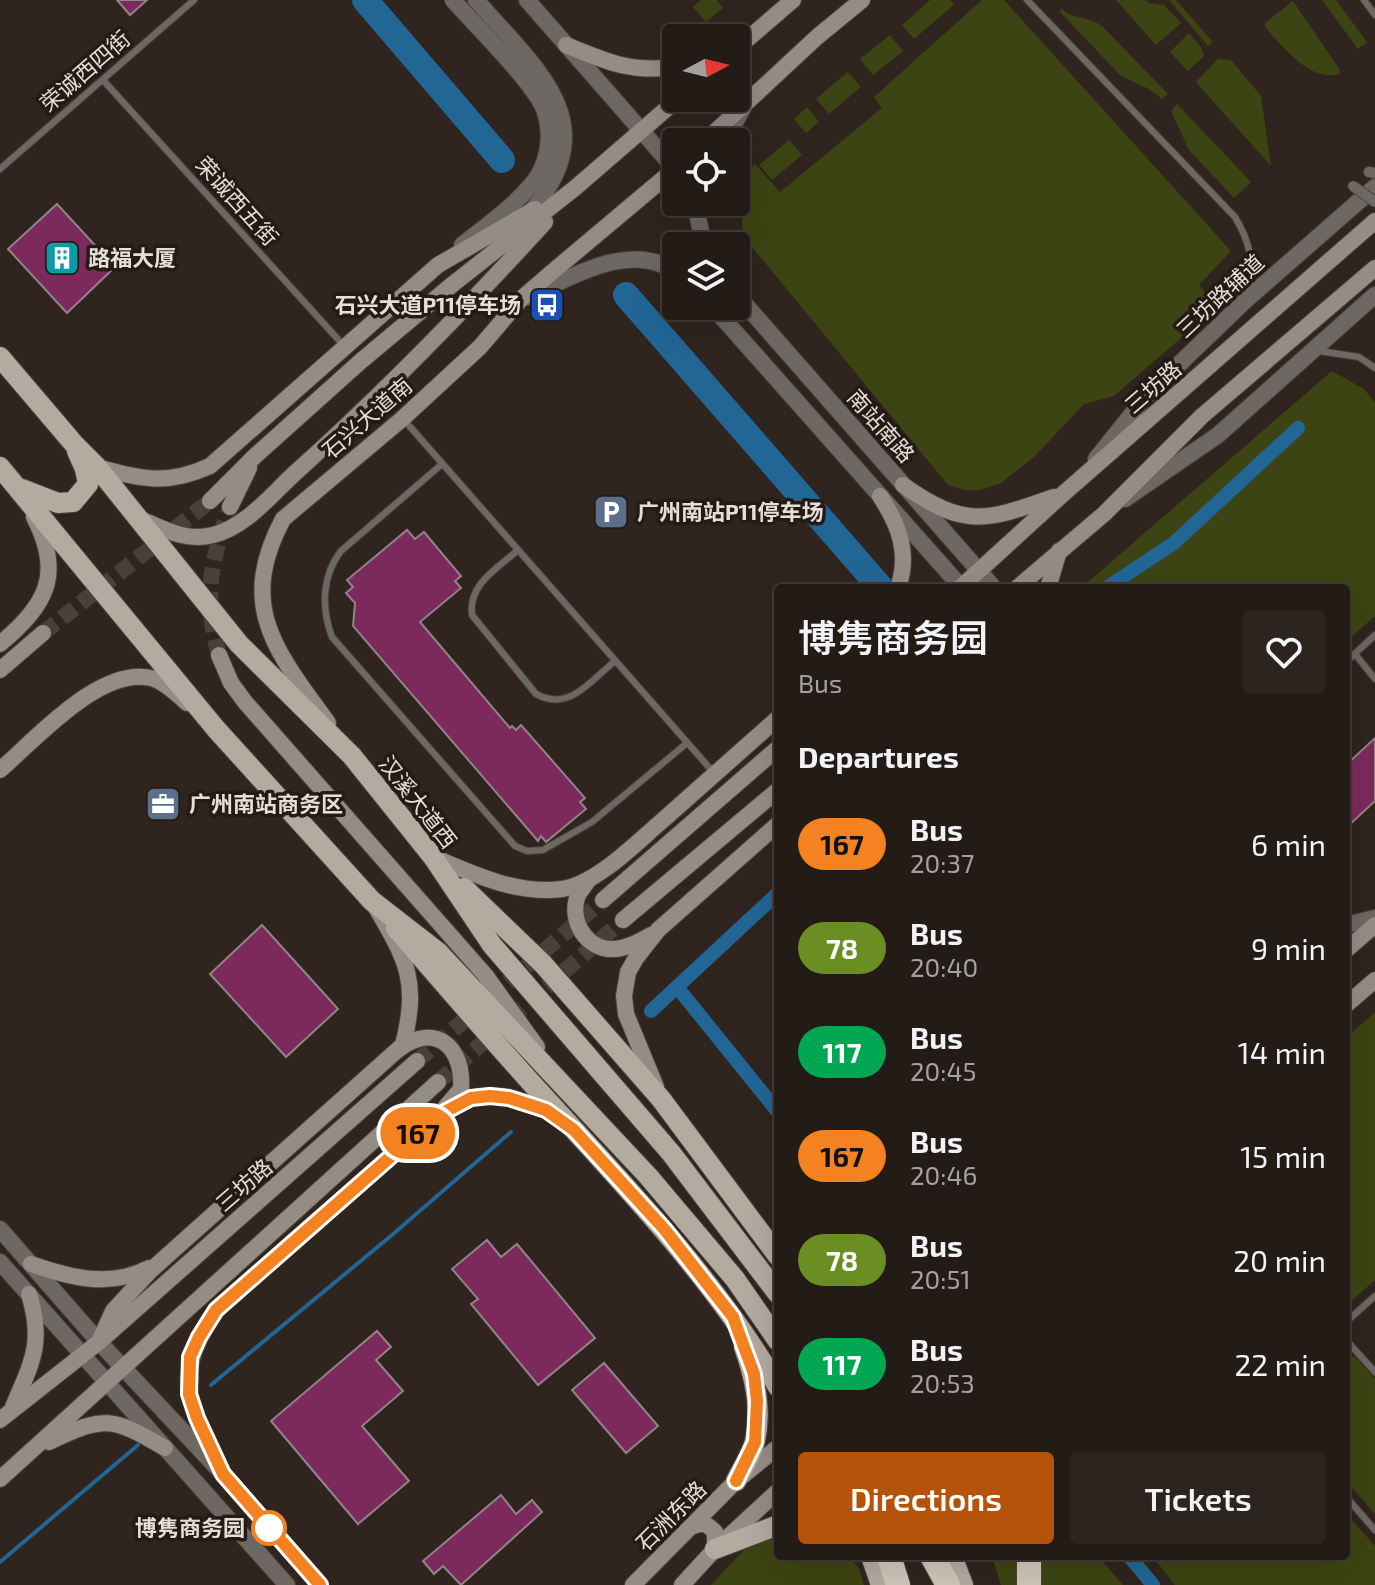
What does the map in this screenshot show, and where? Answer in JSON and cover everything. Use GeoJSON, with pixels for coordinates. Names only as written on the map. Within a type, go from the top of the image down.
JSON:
{"type":"FeatureCollection","features":[{"type":"Feature","properties":{"kind":"highway"},"geometry":{"type":"LineString","coordinates":[[892,1560],[898,1585]]}},
{"type":"Feature","properties":{"kind":"highway"},"geometry":{"type":"LineString","coordinates":[[934,1560],[948,1585]]}},
{"type":"Feature","properties":{"kind":"highway"},"geometry":{"type":"LineString","coordinates":[[1029,1560],[1029,1585]]}},
{"type":"Feature","properties":{"kind":"main road"},"geometry":{"type":"LineString","coordinates":[[750,36],[793,0]]}},
{"type":"Feature","properties":{"kind":"main road"},"geometry":{"type":"LineString","coordinates":[[750,99],[862,0]]}},
{"type":"Feature","properties":{"kind":"main road"},"geometry":{"type":"LineString","coordinates":[[566,45],[614,66],[643,70],[662,68]]}},
{"type":"Feature","properties":{"kind":"main road","name":"石兴大道南"},"geometry":{"type":"LineString","coordinates":[[210,501],[255,456],[361,361],[575,188],[663,112]]}},
{"type":"Feature","properties":{"kind":"main road"},"geometry":{"type":"LineString","coordinates":[[719,128],[736,112]]}},
{"type":"Feature","properties":{"kind":"main road","name":"石兴大道南"},"geometry":{"type":"LineString","coordinates":[[352,756],[281,657],[268,628],[262,602],[262,571],[271,541],[283,519],[402,419],[480,347],[521,299],[662,180]]}},
{"type":"Feature","properties":{"kind":"main road"},"geometry":{"type":"LineString","coordinates":[[97,467],[160,480],[187,477],[210,466],[438,265],[575,188]]}},
{"type":"Feature","properties":{"kind":"main road"},"geometry":{"type":"LineString","coordinates":[[135,516],[182,537],[215,535],[251,514],[471,304],[575,188]]}},
{"type":"Feature","properties":{"kind":"main road","name":"三坊路"},"geometry":{"type":"LineString","coordinates":[[965,584],[1375,221]]}},
{"type":"Feature","properties":{"kind":"main road"},"geometry":{"type":"LineString","coordinates":[[1022,584],[1104,514],[1202,416],[1375,268]]}},
{"type":"Feature","properties":{"kind":"main road","name":"汉溪大道西"},"geometry":{"type":"LineString","coordinates":[[0,357],[97,467],[239,644],[352,756],[433,857],[492,945],[671,1153],[774,1289]]}},
{"type":"Feature","properties":{"kind":"main road"},"geometry":{"type":"LineString","coordinates":[[18,487],[58,503],[73,502],[88,484],[74,444]]}},
{"type":"Feature","properties":{"kind":"main road"},"geometry":{"type":"LineString","coordinates":[[230,507],[255,456]]}},
{"type":"Feature","properties":{"kind":"main road"},"geometry":{"type":"LineString","coordinates":[[0,467],[216,729],[665,1230],[769,1360]]}},
{"type":"Feature","properties":{"kind":"main road"},"geometry":{"type":"LineString","coordinates":[[903,485],[948,512],[979,518],[1000,517],[1070,489]]}},
{"type":"Feature","properties":{"kind":"main road"},"geometry":{"type":"LineString","coordinates":[[0,644],[26,622],[38,605],[48,580],[46,540],[18,487]]}},
{"type":"Feature","properties":{"kind":"main road"},"geometry":{"type":"LineString","coordinates":[[880,496],[901,535],[903,564],[899,584]]}},
{"type":"Feature","properties":{"kind":"main road"},"geometry":{"type":"LineString","coordinates":[[251,514],[258,522],[270,523],[283,519]]}},
{"type":"Feature","properties":{"kind":"main road"},"geometry":{"type":"LineString","coordinates":[[1049,584],[1059,551]]}},
{"type":"Feature","properties":{"kind":"main road"},"geometry":{"type":"LineString","coordinates":[[0,670],[43,633]]}},
{"type":"Feature","properties":{"kind":"main road"},"geometry":{"type":"LineString","coordinates":[[219,655],[231,683],[245,702],[486,976],[569,1090]]}},
{"type":"Feature","properties":{"kind":"main road"},"geometry":{"type":"LineString","coordinates":[[0,770],[86,695],[106,684],[129,677],[152,678],[173,690],[216,729]]}},
{"type":"Feature","properties":{"kind":"main road"},"geometry":{"type":"LineString","coordinates":[[433,857],[490,881],[564,889],[608,866],[774,722]]}},
{"type":"Feature","properties":{"kind":"main road"},"geometry":{"type":"LineString","coordinates":[[603,900],[774,751]]}},
{"type":"Feature","properties":{"kind":"main road"},"geometry":{"type":"LineString","coordinates":[[623,920],[774,793]]}},
{"type":"Feature","properties":{"kind":"main road"},"geometry":{"type":"LineString","coordinates":[[661,1099],[626,1014],[624,996],[628,972],[656,933],[774,828]]}},
{"type":"Feature","properties":{"kind":"main road"},"geometry":{"type":"LineString","coordinates":[[433,857],[543,964],[661,1099],[774,1251]]}},
{"type":"Feature","properties":{"kind":"main road"},"geometry":{"type":"LineString","coordinates":[[590,878],[578,896],[576,919],[591,942],[600,948],[620,949],[656,933]]}},
{"type":"Feature","properties":{"kind":"main road"},"geometry":{"type":"LineString","coordinates":[[372,901],[439,953],[569,1090],[648,1176],[735,1279],[774,1335]]}},
{"type":"Feature","properties":{"kind":"main road"},"geometry":{"type":"LineString","coordinates":[[99,1342],[119,1303],[161,1261],[403,1045],[411,979],[402,952],[372,901]]}},
{"type":"Feature","properties":{"kind":"main road"},"geometry":{"type":"LineString","coordinates":[[1350,947],[1375,925]]}},
{"type":"Feature","properties":{"kind":"main road"},"geometry":{"type":"LineString","coordinates":[[1350,997],[1375,980]]}},
{"type":"Feature","properties":{"kind":"main road"},"geometry":{"type":"LineString","coordinates":[[219,1471],[189,1394],[190,1357],[216,1310],[437,1116],[461,1089],[461,1065],[453,1051],[441,1041],[430,1037],[412,1039],[398,1050]]}},
{"type":"Feature","properties":{"kind":"main road","name":"三坊路"},"geometry":{"type":"LineString","coordinates":[[82,1356],[417,1061]]}},
{"type":"Feature","properties":{"kind":"main road"},"geometry":{"type":"LineString","coordinates":[[0,1479],[438,1082]]}},
{"type":"Feature","properties":{"kind":"main road"},"geometry":{"type":"LineString","coordinates":[[437,1116],[471,1098],[490,1096],[509,1098],[546,1110],[574,1130]]}},
{"type":"Feature","properties":{"kind":"main road"},"geometry":{"type":"LineString","coordinates":[[31,1264],[55,1273],[107,1280],[136,1275],[161,1261]]}},
{"type":"Feature","properties":{"kind":"main road"},"geometry":{"type":"LineString","coordinates":[[6,1414],[36,1344],[36,1319],[29,1294]]}},
{"type":"Feature","properties":{"kind":"main road"},"geometry":{"type":"LineString","coordinates":[[733,1317],[754,1374],[757,1401],[755,1442],[736,1481]]}},
{"type":"Feature","properties":{"kind":"main road"},"geometry":{"type":"LineString","coordinates":[[6,1414],[82,1356]]}},
{"type":"Feature","properties":{"kind":"main road"},"geometry":{"type":"LineString","coordinates":[[33,1450],[82,1428],[110,1423],[124,1424],[165,1448]]}},
{"type":"Feature","properties":{"kind":"main road","name":"石洲东路"},"geometry":{"type":"LineString","coordinates":[[633,1585],[736,1481],[774,1450]]}},
{"type":"Feature","properties":{"kind":"main road"},"geometry":{"type":"LineString","coordinates":[[682,1585],[715,1549],[774,1495]]}},
{"type":"Feature","properties":{"kind":"main road"},"geometry":{"type":"LineString","coordinates":[[693,1526],[702,1523],[715,1532],[715,1549]]}},
{"type":"Feature","properties":{"kind":"main road"},"geometry":{"type":"LineString","coordinates":[[715,1549],[774,1527]]}},
{"type":"Feature","properties":{"kind":"main road"},"geometry":{"type":"LineString","coordinates":[[872,1560],[881,1585]]}},
{"type":"Feature","properties":{"kind":"main road"},"geometry":{"type":"LineString","coordinates":[[893,1560],[905,1585]]}},
{"type":"Feature","properties":{"kind":"main road"},"geometry":{"type":"LineString","coordinates":[[925,1560],[934,1585]]}},
{"type":"Feature","properties":{"kind":"main road"},"geometry":{"type":"LineString","coordinates":[[954,1560],[963,1585]]}},
{"type":"Feature","properties":{"kind":"street"},"geometry":{"type":"LineString","coordinates":[[438,265],[505,211],[533,182],[545,160],[549,141],[543,107],[453,0]]}},
{"type":"Feature","properties":{"kind":"street"},"geometry":{"type":"LineString","coordinates":[[476,0],[544,77],[561,112],[563,158],[555,179],[531,212],[495,251]]}},
{"type":"Feature","properties":{"kind":"street"},"geometry":{"type":"LineString","coordinates":[[527,0],[662,154]]}},
{"type":"Feature","properties":{"kind":"street","name":"三坊路辅道"},"geometry":{"type":"LineString","coordinates":[[1070,489],[1148,394],[1373,177]]}},
{"type":"Feature","properties":{"kind":"street"},"geometry":{"type":"LineString","coordinates":[[1353,186],[1375,202]]}},
{"type":"Feature","properties":{"kind":"street"},"geometry":{"type":"LineString","coordinates":[[521,299],[619,260],[644,260],[662,265]]}},
{"type":"Feature","properties":{"kind":"street"},"geometry":{"type":"LineString","coordinates":[[1104,514],[1218,435],[1375,295]]}},
{"type":"Feature","properties":{"kind":"street","name":"南站南路"},"geometry":{"type":"LineString","coordinates":[[750,310],[990,584]]}},
{"type":"Feature","properties":{"kind":"street"},"geometry":{"type":"LineString","coordinates":[[724,320],[957,584]]}},
{"type":"Feature","properties":{"kind":"street"},"geometry":{"type":"LineString","coordinates":[[1350,924],[1375,918]]}},
{"type":"Feature","properties":{"kind":"street"},"geometry":{"type":"LineString","coordinates":[[0,1229],[320,1585]]}},
{"type":"Feature","properties":{"kind":"street"},"geometry":{"type":"LineString","coordinates":[[0,1262],[287,1585]]}},
{"type":"Feature","properties":{"kind":"street"},"geometry":{"type":"LineString","coordinates":[[201,1486],[198,1472],[201,1468],[219,1471]]}},
{"type":"Feature","properties":{"kind":"lane","name":"荣诚西四街"},"geometry":{"type":"LineString","coordinates":[[0,169],[194,0]]}},
{"type":"Feature","properties":{"kind":"lane"},"geometry":{"type":"LineString","coordinates":[[1027,0],[1235,217],[1247,236],[1251,255],[1252,277],[1246,300]]}},
{"type":"Feature","properties":{"kind":"lane"},"geometry":{"type":"LineString","coordinates":[[1364,0],[1375,15]]}},
{"type":"Feature","properties":{"kind":"lane","name":"荣诚西五街"},"geometry":{"type":"LineString","coordinates":[[103,80],[345,347]]}},
{"type":"Feature","properties":{"kind":"lane"},"geometry":{"type":"LineString","coordinates":[[1312,351],[1332,351],[1359,357],[1375,368]]}},
{"type":"Feature","properties":{"kind":"lane"},"geometry":{"type":"LineString","coordinates":[[402,419],[715,774]]}},
{"type":"Feature","properties":{"kind":"lane"},"geometry":{"type":"LineString","coordinates":[[442,464],[341,551],[328,572],[326,621],[332,637],[484,811],[515,846],[527,851],[543,850],[592,822],[687,743]]}},
{"type":"Feature","properties":{"kind":"lane"},"geometry":{"type":"LineString","coordinates":[[518,550],[475,589],[470,602],[472,615],[536,694],[550,701],[566,700],[615,661]]}},
{"type":"Feature","properties":{"kind":"lane"},"geometry":{"type":"LineString","coordinates":[[1350,658],[1375,635]]}},
{"type":"Feature","properties":{"kind":"lane"},"geometry":{"type":"LineString","coordinates":[[1355,654],[1375,679]]}},
{"type":"Feature","properties":{"kind":"lane"},"geometry":{"type":"LineString","coordinates":[[1350,1318],[1375,1296]]}},
{"type":"Feature","properties":{"kind":"lane"},"geometry":{"type":"LineString","coordinates":[[1350,1344],[1375,1372]]}},
{"type":"Feature","properties":{"kind":"lane"},"geometry":{"type":"LineString","coordinates":[[1350,1502],[1375,1530]]}},
{"type":"Feature","properties":{"kind":"green space"},"geometry":{"type":"Polygon","coordinates":[[[701,0],[717,0],[723,8],[706,22],[693,7],[701,0]]]}},
{"type":"Feature","properties":{"kind":"green space"},"geometry":{"type":"Polygon","coordinates":[[[930,0],[950,0],[954,5],[914,39],[902,25],[930,0]]]}},
{"type":"Feature","properties":{"kind":"green space"},"geometry":{"type":"Polygon","coordinates":[[[982,0],[1004,0],[1231,251],[1199,285],[1217,307],[1114,396],[1084,404],[1035,456],[1001,483],[980,490],[964,490],[948,485],[750,245],[750,232],[743,232],[742,216],[750,216],[750,173],[754,163],[780,192],[882,108],[874,97],[982,0]]]}},
{"type":"Feature","properties":{"kind":"green space"},"geometry":{"type":"Polygon","coordinates":[[[1116,0],[1145,0],[1164,5],[1181,23],[1156,45],[1116,0]]]}},
{"type":"Feature","properties":{"kind":"green space"},"geometry":{"type":"Polygon","coordinates":[[[1169,0],[1176,0],[1213,42],[1208,46],[1169,0]]]}},
{"type":"Feature","properties":{"kind":"green space"},"geometry":{"type":"Polygon","coordinates":[[[1322,0],[1336,0],[1367,42],[1358,49],[1322,0]]]}},
{"type":"Feature","properties":{"kind":"green space"},"geometry":{"type":"Polygon","coordinates":[[[1293,1],[1340,70],[1339,74],[1328,75],[1308,68],[1265,27],[1265,23],[1293,1]]]}},
{"type":"Feature","properties":{"kind":"green space"},"geometry":{"type":"Polygon","coordinates":[[[1062,9],[1102,26],[1168,94],[1162,99],[1121,76],[1059,11],[1062,9]]]}},
{"type":"Feature","properties":{"kind":"green space"},"geometry":{"type":"Polygon","coordinates":[[[1189,33],[1201,47],[1204,56],[1188,71],[1170,52],[1189,33]]]}},
{"type":"Feature","properties":{"kind":"green space"},"geometry":{"type":"Polygon","coordinates":[[[890,35],[903,51],[873,75],[860,59],[890,35]]]}},
{"type":"Feature","properties":{"kind":"green space"},"geometry":{"type":"Polygon","coordinates":[[[1218,59],[1231,60],[1261,96],[1271,166],[1196,82],[1218,59]]]}},
{"type":"Feature","properties":{"kind":"green space"},"geometry":{"type":"Polygon","coordinates":[[[848,72],[861,87],[829,114],[816,99],[848,72]]]}},
{"type":"Feature","properties":{"kind":"green space"},"geometry":{"type":"Polygon","coordinates":[[[1177,104],[1251,182],[1234,198],[1189,150],[1171,111],[1177,104]]]}},
{"type":"Feature","properties":{"kind":"green space"},"geometry":{"type":"Polygon","coordinates":[[[807,107],[819,122],[806,133],[794,119],[807,107]]]}},
{"type":"Feature","properties":{"kind":"green space"},"geometry":{"type":"Polygon","coordinates":[[[789,140],[802,155],[772,180],[759,165],[789,140]]]}},
{"type":"Feature","properties":{"kind":"green space"},"geometry":{"type":"Polygon","coordinates":[[[1332,371],[1364,389],[1375,403],[1375,616],[1350,638],[1350,584],[1086,584],[1332,371]]]}},
{"type":"Feature","properties":{"kind":"green space"},"geometry":{"type":"Polygon","coordinates":[[[1375,1012],[1375,1280],[1350,1302],[1350,1034],[1375,1012]]]}},
{"type":"Feature","properties":{"kind":"green space"},"geometry":{"type":"Polygon","coordinates":[[[1350,1355],[1375,1379],[1375,1514],[1350,1486],[1350,1355]]]}},
{"type":"Feature","properties":{"kind":"green space"},"geometry":{"type":"Polygon","coordinates":[[[1350,1518],[1375,1546],[1375,1585],[1175,1585],[1155,1560],[1350,1560],[1350,1518]]]}},
{"type":"Feature","properties":{"kind":"green space"},"geometry":{"type":"Polygon","coordinates":[[[774,1537],[774,1560],[851,1560],[859,1568],[864,1585],[711,1585],[746,1548],[774,1537]]]}},
{"type":"Feature","properties":{"kind":"green space"},"geometry":{"type":"Polygon","coordinates":[[[993,1560],[1101,1560],[1123,1585],[1001,1585],[993,1560]]]}},
{"type":"Feature","properties":{"kind":"building"},"geometry":{"type":"Polygon","coordinates":[[[117,0],[147,0],[130,15],[117,0]]]}},
{"type":"Feature","properties":{"kind":"building","name":"路福大厦"},"geometry":{"type":"Polygon","coordinates":[[[57,204],[115,267],[67,313],[8,249],[57,204]]]}},
{"type":"Feature","properties":{"kind":"building"},"geometry":{"type":"Polygon","coordinates":[[[407,530],[415,539],[424,532],[461,576],[455,581],[461,588],[420,622],[510,728],[512,726],[516,730],[521,725],[585,798],[580,802],[586,809],[546,842],[541,836],[538,841],[353,626],[355,603],[346,593],[353,587],[347,580],[407,530]]]}},
{"type":"Feature","properties":{"kind":"building"},"geometry":{"type":"Polygon","coordinates":[[[1375,738],[1375,801],[1350,824],[1350,761],[1375,738]]]}},
{"type":"Feature","properties":{"kind":"building"},"geometry":{"type":"Polygon","coordinates":[[[262,925],[338,1009],[286,1057],[210,974],[262,925]]]}},
{"type":"Feature","properties":{"kind":"building"},"geometry":{"type":"Polygon","coordinates":[[[487,1240],[501,1257],[517,1244],[595,1338],[538,1385],[471,1304],[478,1299],[452,1269],[487,1240]]]}},
{"type":"Feature","properties":{"kind":"building"},"geometry":{"type":"Polygon","coordinates":[[[377,1331],[391,1347],[376,1360],[403,1391],[362,1426],[409,1481],[358,1524],[271,1421],[377,1331]]]}},
{"type":"Feature","properties":{"kind":"building"},"geometry":{"type":"Polygon","coordinates":[[[604,1363],[658,1426],[626,1453],[572,1390],[604,1363]]]}},
{"type":"Feature","properties":{"kind":"building"},"geometry":{"type":"Polygon","coordinates":[[[501,1495],[516,1514],[532,1500],[542,1512],[461,1585],[443,1566],[434,1574],[423,1561],[501,1495]]]}},
{"type":"Feature","properties":{"kind":"waterway"},"geometry":{"type":"LineString","coordinates":[[365,0],[502,160]]}},
{"type":"Feature","properties":{"kind":"waterway"},"geometry":{"type":"LineString","coordinates":[[626,295],[878,584]]}},
{"type":"Feature","properties":{"kind":"waterway"},"geometry":{"type":"LineString","coordinates":[[1112,584],[1174,543],[1298,428]]}},
{"type":"Feature","properties":{"kind":"waterway"},"geometry":{"type":"LineString","coordinates":[[651,1011],[774,897]]}},
{"type":"Feature","properties":{"kind":"waterway"},"geometry":{"type":"LineString","coordinates":[[677,987],[774,1107]]}},
{"type":"Feature","properties":{"kind":"waterway"},"geometry":{"type":"LineString","coordinates":[[211,1385],[511,1132]]}},
{"type":"Feature","properties":{"kind":"waterway"},"geometry":{"type":"LineString","coordinates":[[0,1562],[138,1445]]}},
{"type":"Feature","properties":{"kind":"waterway"},"geometry":{"type":"LineString","coordinates":[[1132,1560],[1153,1585]]}},
{"type":"Feature","properties":{"kind":"tunnel"},"geometry":{"type":"LineString","coordinates":[[43,633],[210,501]]}},
{"type":"Feature","properties":{"kind":"tunnel"},"geometry":{"type":"LineString","coordinates":[[219,655],[211,615],[211,580],[230,507]]}},
{"type":"Feature","properties":{"kind":"tunnel"},"geometry":{"type":"LineString","coordinates":[[417,1061],[603,900]]}},
{"type":"Feature","properties":{"kind":"tunnel"},"geometry":{"type":"LineString","coordinates":[[438,1082],[623,920]]}},
{"type":"Feature","properties":{"kind":"bus line","name":"167"},"geometry":{"type":"LineString","coordinates":[[320,1585],[223,1474],[189,1394],[190,1357],[216,1310],[437,1116],[471,1098],[490,1096],[526,1103],[546,1110],[574,1130],[665,1230],[733,1317],[754,1374],[757,1401],[755,1442],[736,1481]]}},
{"type":"Feature","properties":{"kind":"place","name":"路福大厦"},"geometry":{"type":"Point","coordinates":[62,258]}},
{"type":"Feature","properties":{"kind":"place","name":"石兴大道P11停车场"},"geometry":{"type":"Point","coordinates":[547,305]}},
{"type":"Feature","properties":{"kind":"place","name":"广州南站P11停车场"},"geometry":{"type":"Point","coordinates":[611,512]}},
{"type":"Feature","properties":{"kind":"place","name":"广州南站商务区"},"geometry":{"type":"Point","coordinates":[163,804]}},
{"type":"Feature","properties":{"kind":"place","name":"博隽商务园"},"geometry":{"type":"Point","coordinates":[269,1528]}}]}
